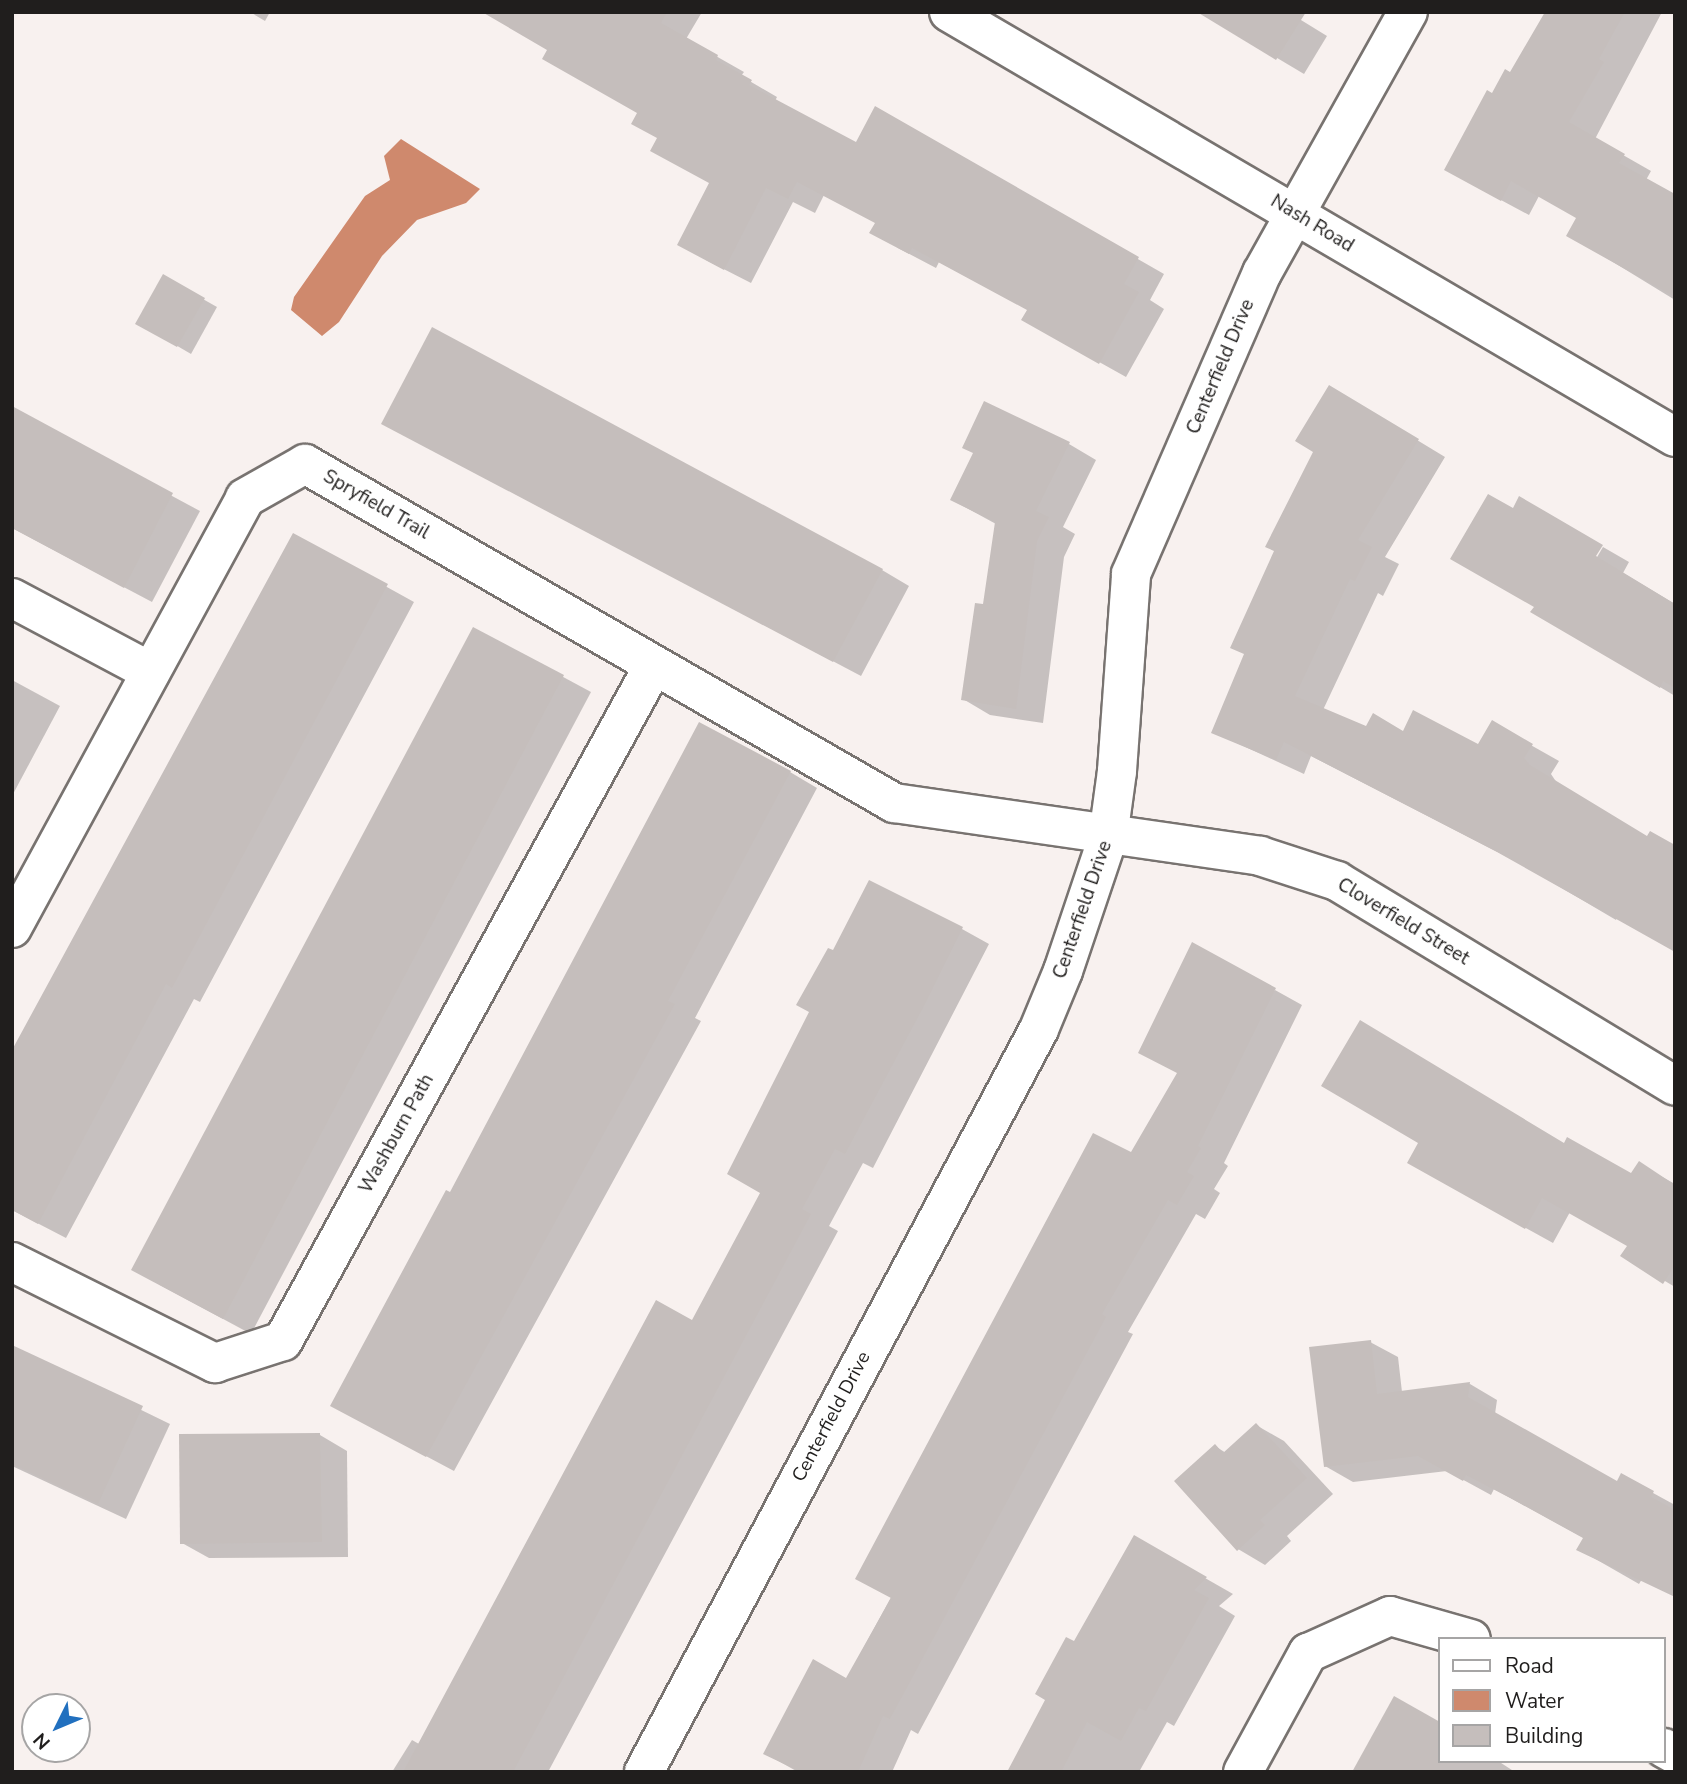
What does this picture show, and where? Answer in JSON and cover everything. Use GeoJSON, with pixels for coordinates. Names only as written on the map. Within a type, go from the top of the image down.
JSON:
{"type":"FeatureCollection","features":[{"type":"Feature","properties":{"kind":"street","name":"Nash Road"},"geometry":{"type":"LineString","coordinates":[[949,12],[1675,437]]}},
{"type":"Feature","properties":{"kind":"street","name":"Centerfield Drive"},"geometry":{"type":"LineString","coordinates":[[644,1772],[1039,1029],[1063,971],[1108,837],[1117,771],[1131,574],[1262,273],[1408,12]]}},
{"type":"Feature","properties":{"kind":"street","name":"Spryfield Trail"},"geometry":{"type":"LineString","coordinates":[[12,928],[245,498],[305,464],[894,803]]}},
{"type":"Feature","properties":{"kind":"street"},"geometry":{"type":"LineString","coordinates":[[12,597],[151,671]]}},
{"type":"Feature","properties":{"kind":"street","name":"Washburn Path"},"geometry":{"type":"LineString","coordinates":[[12,1262],[215,1363],[283,1342],[654,665]]}},
{"type":"Feature","properties":{"kind":"street","name":"Cloverfield Street"},"geometry":{"type":"LineString","coordinates":[[894,803],[1108,837],[1260,856],[1337,881],[1675,1086]]}},
{"type":"Feature","properties":{"kind":"street"},"geometry":{"type":"LineString","coordinates":[[1243,1772],[1308,1653],[1390,1616],[1464,1637]]}},
{"type":"Feature","properties":{"kind":"water"},"geometry":{"type":"Polygon","coordinates":[[[401,139],[480,189],[466,203],[417,220],[382,256],[339,322],[322,336],[291,310],[294,297],[365,196],[390,180],[384,156],[401,139]]]}},
{"type":"Feature","properties":{"kind":"building"},"geometry":{"type":"Polygon","coordinates":[[[482,12],[667,12],[661,23],[718,55],[716,60],[752,80],[749,85],[856,142],[875,106],[1139,257],[1124,284],[1139,292],[1099,364],[1021,320],[1027,310],[912,248],[909,254],[869,233],[875,223],[797,182],[788,199],[766,188],[724,270],[677,245],[709,183],[650,151],[657,138],[631,124],[637,113],[542,59],[547,50],[482,12]]]}},
{"type":"Feature","properties":{"kind":"building"},"geometry":{"type":"Polygon","coordinates":[[[1197,12],[1306,12],[1276,60],[1197,12]]]}},
{"type":"Feature","properties":{"kind":"building"},"geometry":{"type":"Polygon","coordinates":[[[1545,12],[1625,12],[1599,59],[1604,62],[1569,122],[1625,154],[1619,163],[1675,194],[1675,297],[1566,236],[1576,218],[1511,181],[1501,201],[1444,170],[1487,90],[1492,93],[1505,69],[1510,72],[1545,12]]]}},
{"type":"Feature","properties":{"kind":"building"},"geometry":{"type":"Polygon","coordinates":[[[163,274],[205,298],[177,347],[135,324],[163,274]]]}},
{"type":"Feature","properties":{"kind":"building"},"geometry":{"type":"Polygon","coordinates":[[[432,327],[883,569],[833,662],[381,424],[432,327]]]}},
{"type":"Feature","properties":{"kind":"building"},"geometry":{"type":"Polygon","coordinates":[[[1329,385],[1419,439],[1358,540],[1372,547],[1355,581],[1350,579],[1295,696],[1366,726],[1373,713],[1403,731],[1413,710],[1478,744],[1492,720],[1533,744],[1524,758],[1530,765],[1647,836],[1650,831],[1675,845],[1675,952],[1497,852],[1284,742],[1276,760],[1211,733],[1244,654],[1230,648],[1274,551],[1265,547],[1313,452],[1295,441],[1329,385]]]}},
{"type":"Feature","properties":{"kind":"building"},"geometry":{"type":"Polygon","coordinates":[[[984,401],[1070,442],[1036,511],[1049,517],[1037,541],[1016,709],[961,700],[975,603],[983,604],[995,522],[950,500],[973,453],[962,448],[984,401]]]}},
{"type":"Feature","properties":{"kind":"building"},"geometry":{"type":"Polygon","coordinates":[[[12,406],[173,493],[124,588],[12,528],[12,406]]]}},
{"type":"Feature","properties":{"kind":"building"},"geometry":{"type":"Polygon","coordinates":[[[1488,494],[1513,508],[1519,496],[1603,545],[1596,556],[1675,604],[1675,688],[1663,681],[1660,688],[1530,612],[1534,607],[1450,559],[1488,494]]]}},
{"type":"Feature","properties":{"kind":"building"},"geometry":{"type":"Polygon","coordinates":[[[293,533],[388,584],[172,988],[166,984],[38,1224],[12,1210],[12,1050],[293,533]]]}},
{"type":"Feature","properties":{"kind":"building"},"geometry":{"type":"Polygon","coordinates":[[[473,627],[564,675],[223,1319],[131,1270],[473,627]]]}},
{"type":"Feature","properties":{"kind":"building"},"geometry":{"type":"Polygon","coordinates":[[[699,722],[791,771],[668,1001],[675,1004],[426,1457],[330,1406],[446,1190],[450,1192],[699,722]]]}},
{"type":"Feature","properties":{"kind":"building"},"geometry":{"type":"Polygon","coordinates":[[[869,880],[963,927],[926,1002],[845,1154],[835,1149],[802,1209],[811,1214],[513,1772],[403,1772],[656,1300],[692,1320],[760,1193],[727,1174],[809,1012],[796,1005],[828,948],[833,950],[869,880]]]}},
{"type":"Feature","properties":{"kind":"building"},"geometry":{"type":"Polygon","coordinates":[[[1192,942],[1276,988],[1198,1146],[1201,1148],[1187,1172],[1194,1176],[1177,1205],[1168,1200],[1102,1314],[1106,1317],[890,1719],[883,1716],[858,1772],[801,1772],[763,1754],[813,1659],[846,1678],[891,1598],[855,1579],[1093,1133],[1131,1152],[1177,1073],[1138,1053],[1192,942]]]}},
{"type":"Feature","properties":{"kind":"building"},"geometry":{"type":"Polygon","coordinates":[[[1360,1020],[1564,1143],[1567,1137],[1631,1173],[1639,1161],[1675,1185],[1675,1265],[1663,1284],[1620,1256],[1627,1246],[1542,1198],[1525,1229],[1407,1163],[1418,1143],[1321,1086],[1360,1020]]]}},
{"type":"Feature","properties":{"kind":"building"},"geometry":{"type":"Polygon","coordinates":[[[1371,1340],[1377,1394],[1470,1382],[1468,1397],[1617,1481],[1621,1473],[1654,1491],[1651,1497],[1675,1510],[1675,1597],[1576,1550],[1583,1538],[1512,1499],[1466,1475],[1463,1481],[1418,1456],[1324,1467],[1309,1347],[1371,1340]]]}},
{"type":"Feature","properties":{"kind":"building"},"geometry":{"type":"Polygon","coordinates":[[[12,1345],[143,1406],[98,1504],[12,1464],[12,1345]]]}},
{"type":"Feature","properties":{"kind":"building"},"geometry":{"type":"Polygon","coordinates":[[[1256,1423],[1307,1478],[1260,1520],[1265,1525],[1237,1551],[1174,1481],[1215,1444],[1223,1453],[1256,1423]]]}},
{"type":"Feature","properties":{"kind":"building"},"geometry":{"type":"Polygon","coordinates":[[[320,1433],[322,1542],[180,1544],[179,1434],[320,1433]]]}},
{"type":"Feature","properties":{"kind":"building"},"geometry":{"type":"Polygon","coordinates":[[[1134,1535],[1207,1577],[1194,1590],[1209,1598],[1146,1711],[1139,1708],[1121,1741],[1087,1722],[1061,1772],[1007,1772],[1045,1700],[1035,1694],[1066,1637],[1074,1641],[1134,1535]]]}},
{"type":"Feature","properties":{"kind":"building"},"geometry":{"type":"Polygon","coordinates":[[[1394,1696],[1438,1721],[1440,1772],[1352,1772],[1394,1696]]]}}]}
